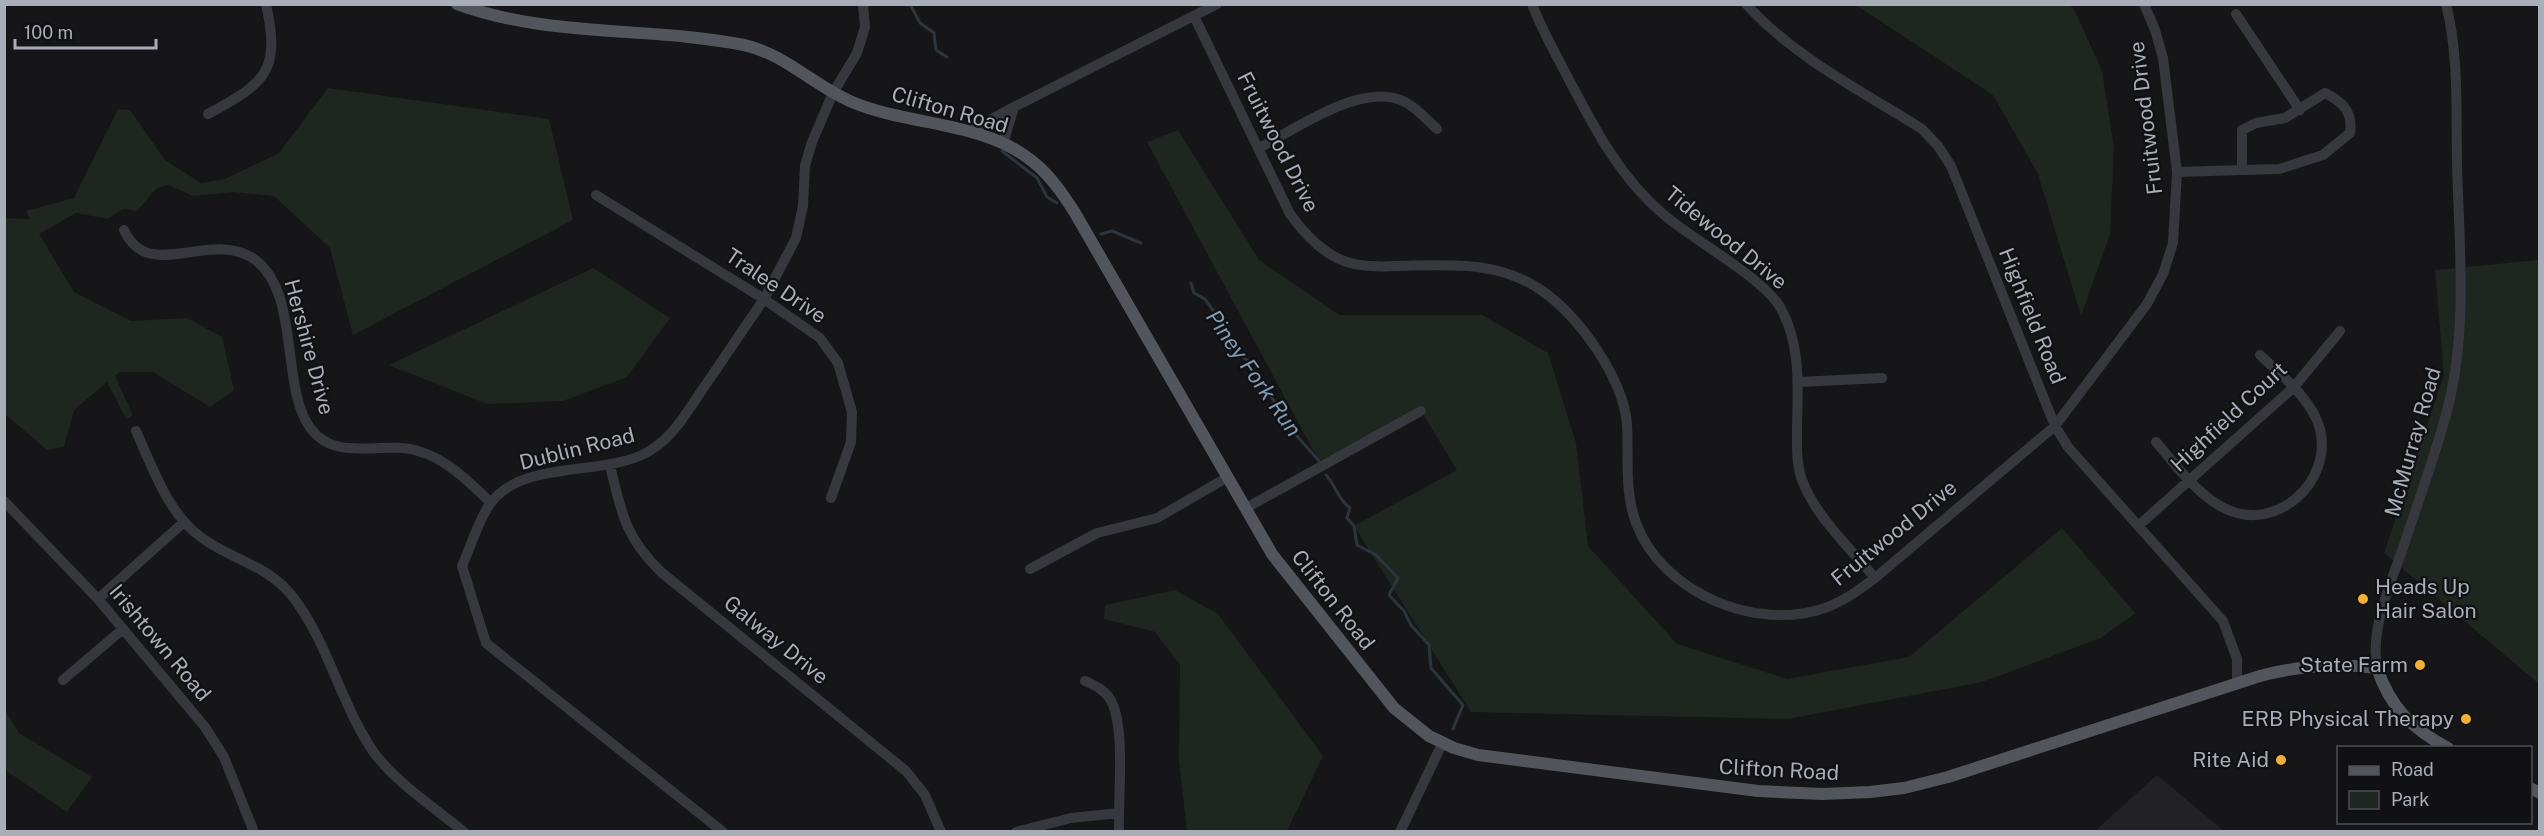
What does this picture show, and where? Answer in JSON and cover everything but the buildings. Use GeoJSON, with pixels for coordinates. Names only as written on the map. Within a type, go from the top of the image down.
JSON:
{"type":"FeatureCollection","features":[{"type":"Feature","properties":{"kind":"main road","name":"Clifton Road"},"geometry":{"type":"LineString","coordinates":[[457,4],[499,18],[539,26],[745,45],[780,58],[833,93],[872,109],[968,132],[1003,144],[1026,156],[1041,168],[1066,199],[1283,569],[1386,699],[1414,726],[1442,744],[1502,759],[1692,784],[1800,794],[1870,792],[1904,788],[1948,777],[2276,672],[2303,668],[2377,668]]}},
{"type":"Feature","properties":{"kind":"main road","name":"McMurray Road"},"geometry":{"type":"LineString","coordinates":[[2377,668],[2387,694],[2398,712],[2421,733],[2446,746]]}},
{"type":"Feature","properties":{"kind":"street"},"geometry":{"type":"LineString","coordinates":[[208,114],[248,93],[263,75],[273,53],[266,4]]}},
{"type":"Feature","properties":{"kind":"street","name":"Dublin Road"},"geometry":{"type":"LineString","coordinates":[[723,831],[486,643],[462,566],[490,503],[507,488],[534,476],[610,465],[647,453],[668,438],[764,299],[796,238],[803,206],[805,166],[812,142],[833,93],[857,53],[865,27],[863,4]]}},
{"type":"Feature","properties":{"kind":"street"},"geometry":{"type":"LineString","coordinates":[[968,132],[1217,4]]}},
{"type":"Feature","properties":{"kind":"street","name":"Tidewood Drive"},"geometry":{"type":"LineString","coordinates":[[1532,4],[1596,132],[1634,187],[1687,234],[1764,288],[1778,305],[1790,326],[1798,382],[1797,455],[1802,480],[1814,504],[1875,578]]}},
{"type":"Feature","properties":{"kind":"street","name":"Highfield Road"},"geometry":{"type":"LineString","coordinates":[[1746,4],[1772,31],[1801,53],[1922,129],[1938,146],[1951,166],[2055,426],[2068,447],[2223,621],[2237,659],[2237,683]]}},
{"type":"Feature","properties":{"kind":"street","name":"Fruitwood Drive"},"geometry":{"type":"LineString","coordinates":[[1194,16],[1290,214],[1302,231],[1340,260],[1385,266],[1472,264],[1522,279],[1562,306],[1579,325],[1611,375],[1620,399],[1627,423],[1626,473],[1629,501],[1637,525],[1651,549],[1672,573],[1693,589],[1717,602],[1768,615],[1797,614],[1824,608],[1848,598],[1875,578],[2055,426],[2147,304],[2163,274],[2173,243],[2177,172],[2163,58],[2144,4]]}},
{"type":"Feature","properties":{"kind":"street","name":"McMurray Road"},"geometry":{"type":"LineString","coordinates":[[2377,668],[2375,645],[2382,612],[2440,435],[2458,352],[2461,293],[2456,106],[2454,57],[2446,4]]}},
{"type":"Feature","properties":{"kind":"street"},"geometry":{"type":"LineString","coordinates":[[2236,14],[2300,110]]}},
{"type":"Feature","properties":{"kind":"street"},"geometry":{"type":"LineString","coordinates":[[2177,172],[2279,169],[2323,155],[2350,133],[2352,120],[2341,101],[2325,93],[2285,118],[2256,123],[2242,130],[2242,170]]}},
{"type":"Feature","properties":{"kind":"street"},"geometry":{"type":"LineString","coordinates":[[1259,148],[1351,101],[1370,96],[1390,97],[1405,102],[1437,129]]}},
{"type":"Feature","properties":{"kind":"street"},"geometry":{"type":"LineString","coordinates":[[1003,144],[1014,107]]}},
{"type":"Feature","properties":{"kind":"street","name":"Tralee Drive"},"geometry":{"type":"LineString","coordinates":[[596,195],[764,299],[820,338],[838,363],[852,412],[851,442],[831,498]]}},
{"type":"Feature","properties":{"kind":"street","name":"Hershire Drive"},"geometry":{"type":"LineString","coordinates":[[124,230],[132,244],[146,254],[161,256],[221,248],[241,252],[256,261],[268,273],[277,289],[302,411],[314,432],[344,449],[396,446],[436,458],[460,475],[490,503]]}},
{"type":"Feature","properties":{"kind":"street","name":"Highfield Court"},"geometry":{"type":"LineString","coordinates":[[2138,526],[2294,387],[2340,331]]}},
{"type":"Feature","properties":{"kind":"street"},"geometry":{"type":"LineString","coordinates":[[2156,442],[2190,480],[2226,509],[2241,513],[2261,514],[2281,509],[2298,500],[2310,483],[2318,465],[2321,447],[2320,430],[2312,412],[2294,387],[2260,355]]}},
{"type":"Feature","properties":{"kind":"street"},"geometry":{"type":"LineString","coordinates":[[1798,382],[1882,378]]}},
{"type":"Feature","properties":{"kind":"street"},"geometry":{"type":"LineString","coordinates":[[1246,508],[1421,411]]}},
{"type":"Feature","properties":{"kind":"street"},"geometry":{"type":"LineString","coordinates":[[136,431],[165,493],[184,522],[209,543],[271,576],[292,595],[313,627],[358,724],[376,755],[403,782],[464,831]]}},
{"type":"Feature","properties":{"kind":"street","name":"Galway Drive"},"geometry":{"type":"LineString","coordinates":[[610,465],[629,533],[641,552],[661,572],[906,771],[925,795],[941,831]]}},
{"type":"Feature","properties":{"kind":"street"},"geometry":{"type":"LineString","coordinates":[[1030,569],[1097,533],[1157,518],[1228,477]]}},
{"type":"Feature","properties":{"kind":"street","name":"Irishtown Road"},"geometry":{"type":"LineString","coordinates":[[4,501],[98,599],[205,727],[224,757],[254,831]]}},
{"type":"Feature","properties":{"kind":"street"},"geometry":{"type":"LineString","coordinates":[[98,599],[184,522]]}},
{"type":"Feature","properties":{"kind":"street"},"geometry":{"type":"LineString","coordinates":[[63,680],[123,629]]}},
{"type":"Feature","properties":{"kind":"street"},"geometry":{"type":"LineString","coordinates":[[1085,681],[1100,687],[1112,703],[1118,725],[1119,831]]}},
{"type":"Feature","properties":{"kind":"street"},"geometry":{"type":"LineString","coordinates":[[1400,831],[1442,744]]}},
{"type":"Feature","properties":{"kind":"street"},"geometry":{"type":"LineString","coordinates":[[1016,831],[1071,818],[1119,813]]}},
{"type":"Feature","properties":{"kind":"shaded area"},"geometry":{"type":"Polygon","coordinates":[[[2157,775],[2224,831],[2095,831],[2157,775]]]}},
{"type":"Feature","properties":{"kind":"green space"},"geometry":{"type":"Polygon","coordinates":[[[1856,5],[2069,5],[2074,9],[2102,71],[2114,148],[2110,234],[2081,316],[2038,174],[1993,95],[1856,5]]]}},
{"type":"Feature","properties":{"kind":"green space"},"geometry":{"type":"Polygon","coordinates":[[[328,88],[549,119],[573,220],[353,335],[330,248],[274,196],[233,192],[193,196],[168,185],[157,188],[137,211],[123,209],[108,219],[76,213],[39,234],[74,292],[131,321],[187,318],[222,337],[234,390],[210,407],[153,372],[120,372],[115,376],[133,415],[126,419],[107,382],[74,410],[64,447],[47,450],[5,414],[5,218],[30,219],[26,211],[74,198],[118,109],[130,110],[165,160],[201,183],[225,179],[279,153],[328,88]]]}},
{"type":"Feature","properties":{"kind":"green space"},"geometry":{"type":"Polygon","coordinates":[[[1178,130],[1259,260],[1339,315],[1482,315],[1548,353],[1576,443],[1588,546],[1677,644],[1787,679],[1909,657],[2062,528],[2135,613],[2101,638],[1982,682],[1788,719],[1471,712],[1354,526],[1457,470],[1421,411],[1319,461],[1147,142],[1178,130]]]}},
{"type":"Feature","properties":{"kind":"green space"},"geometry":{"type":"Polygon","coordinates":[[[2539,260],[2539,684],[2384,553],[2444,375],[2435,270],[2539,260]]]}},
{"type":"Feature","properties":{"kind":"green space"},"geometry":{"type":"Polygon","coordinates":[[[593,268],[670,318],[627,377],[563,401],[487,404],[389,365],[593,268]]]}},
{"type":"Feature","properties":{"kind":"green space"},"geometry":{"type":"Polygon","coordinates":[[[1175,590],[1218,614],[1323,756],[1287,831],[1187,831],[1179,760],[1180,665],[1155,632],[1104,619],[1105,605],[1175,590]]]}},
{"type":"Feature","properties":{"kind":"green space"},"geometry":{"type":"Polygon","coordinates":[[[4,708],[19,733],[92,777],[67,812],[5,770],[4,708]]]}},
{"type":"Feature","properties":{"kind":"waterway","name":"Piney Fork Run"},"geometry":{"type":"LineString","coordinates":[[910,4],[920,23],[934,33],[936,50],[947,57]]}},
{"type":"Feature","properties":{"kind":"waterway","name":"Piney Fork Run"},"geometry":{"type":"LineString","coordinates":[[1002,151],[1037,178],[1047,197],[1057,203]]}},
{"type":"Feature","properties":{"kind":"waterway","name":"Piney Fork Run"},"geometry":{"type":"LineString","coordinates":[[1101,234],[1112,231],[1141,243]]}},
{"type":"Feature","properties":{"kind":"waterway","name":"Piney Fork Run"},"geometry":{"type":"LineString","coordinates":[[1191,283],[1194,293],[1205,299],[1219,319],[1234,349],[1248,361],[1296,435],[1319,461]]}},
{"type":"Feature","properties":{"kind":"waterway"},"geometry":{"type":"LineString","coordinates":[[1326,475],[1350,508],[1347,518],[1354,526],[1357,545],[1376,555],[1398,578],[1389,595],[1429,645],[1431,668],[1463,705],[1453,729]]}},
{"type":"Feature","properties":{"kind":"place","name":"Heads Up Hair Salon"},"geometry":{"type":"Point","coordinates":[2363,599]}},
{"type":"Feature","properties":{"kind":"place","name":"State Farm"},"geometry":{"type":"Point","coordinates":[2420,665]}},
{"type":"Feature","properties":{"kind":"place","name":"ERB Physical Therapy"},"geometry":{"type":"Point","coordinates":[2466,719]}},
{"type":"Feature","properties":{"kind":"place","name":"Rite Aid"},"geometry":{"type":"Point","coordinates":[2281,760]}}]}
